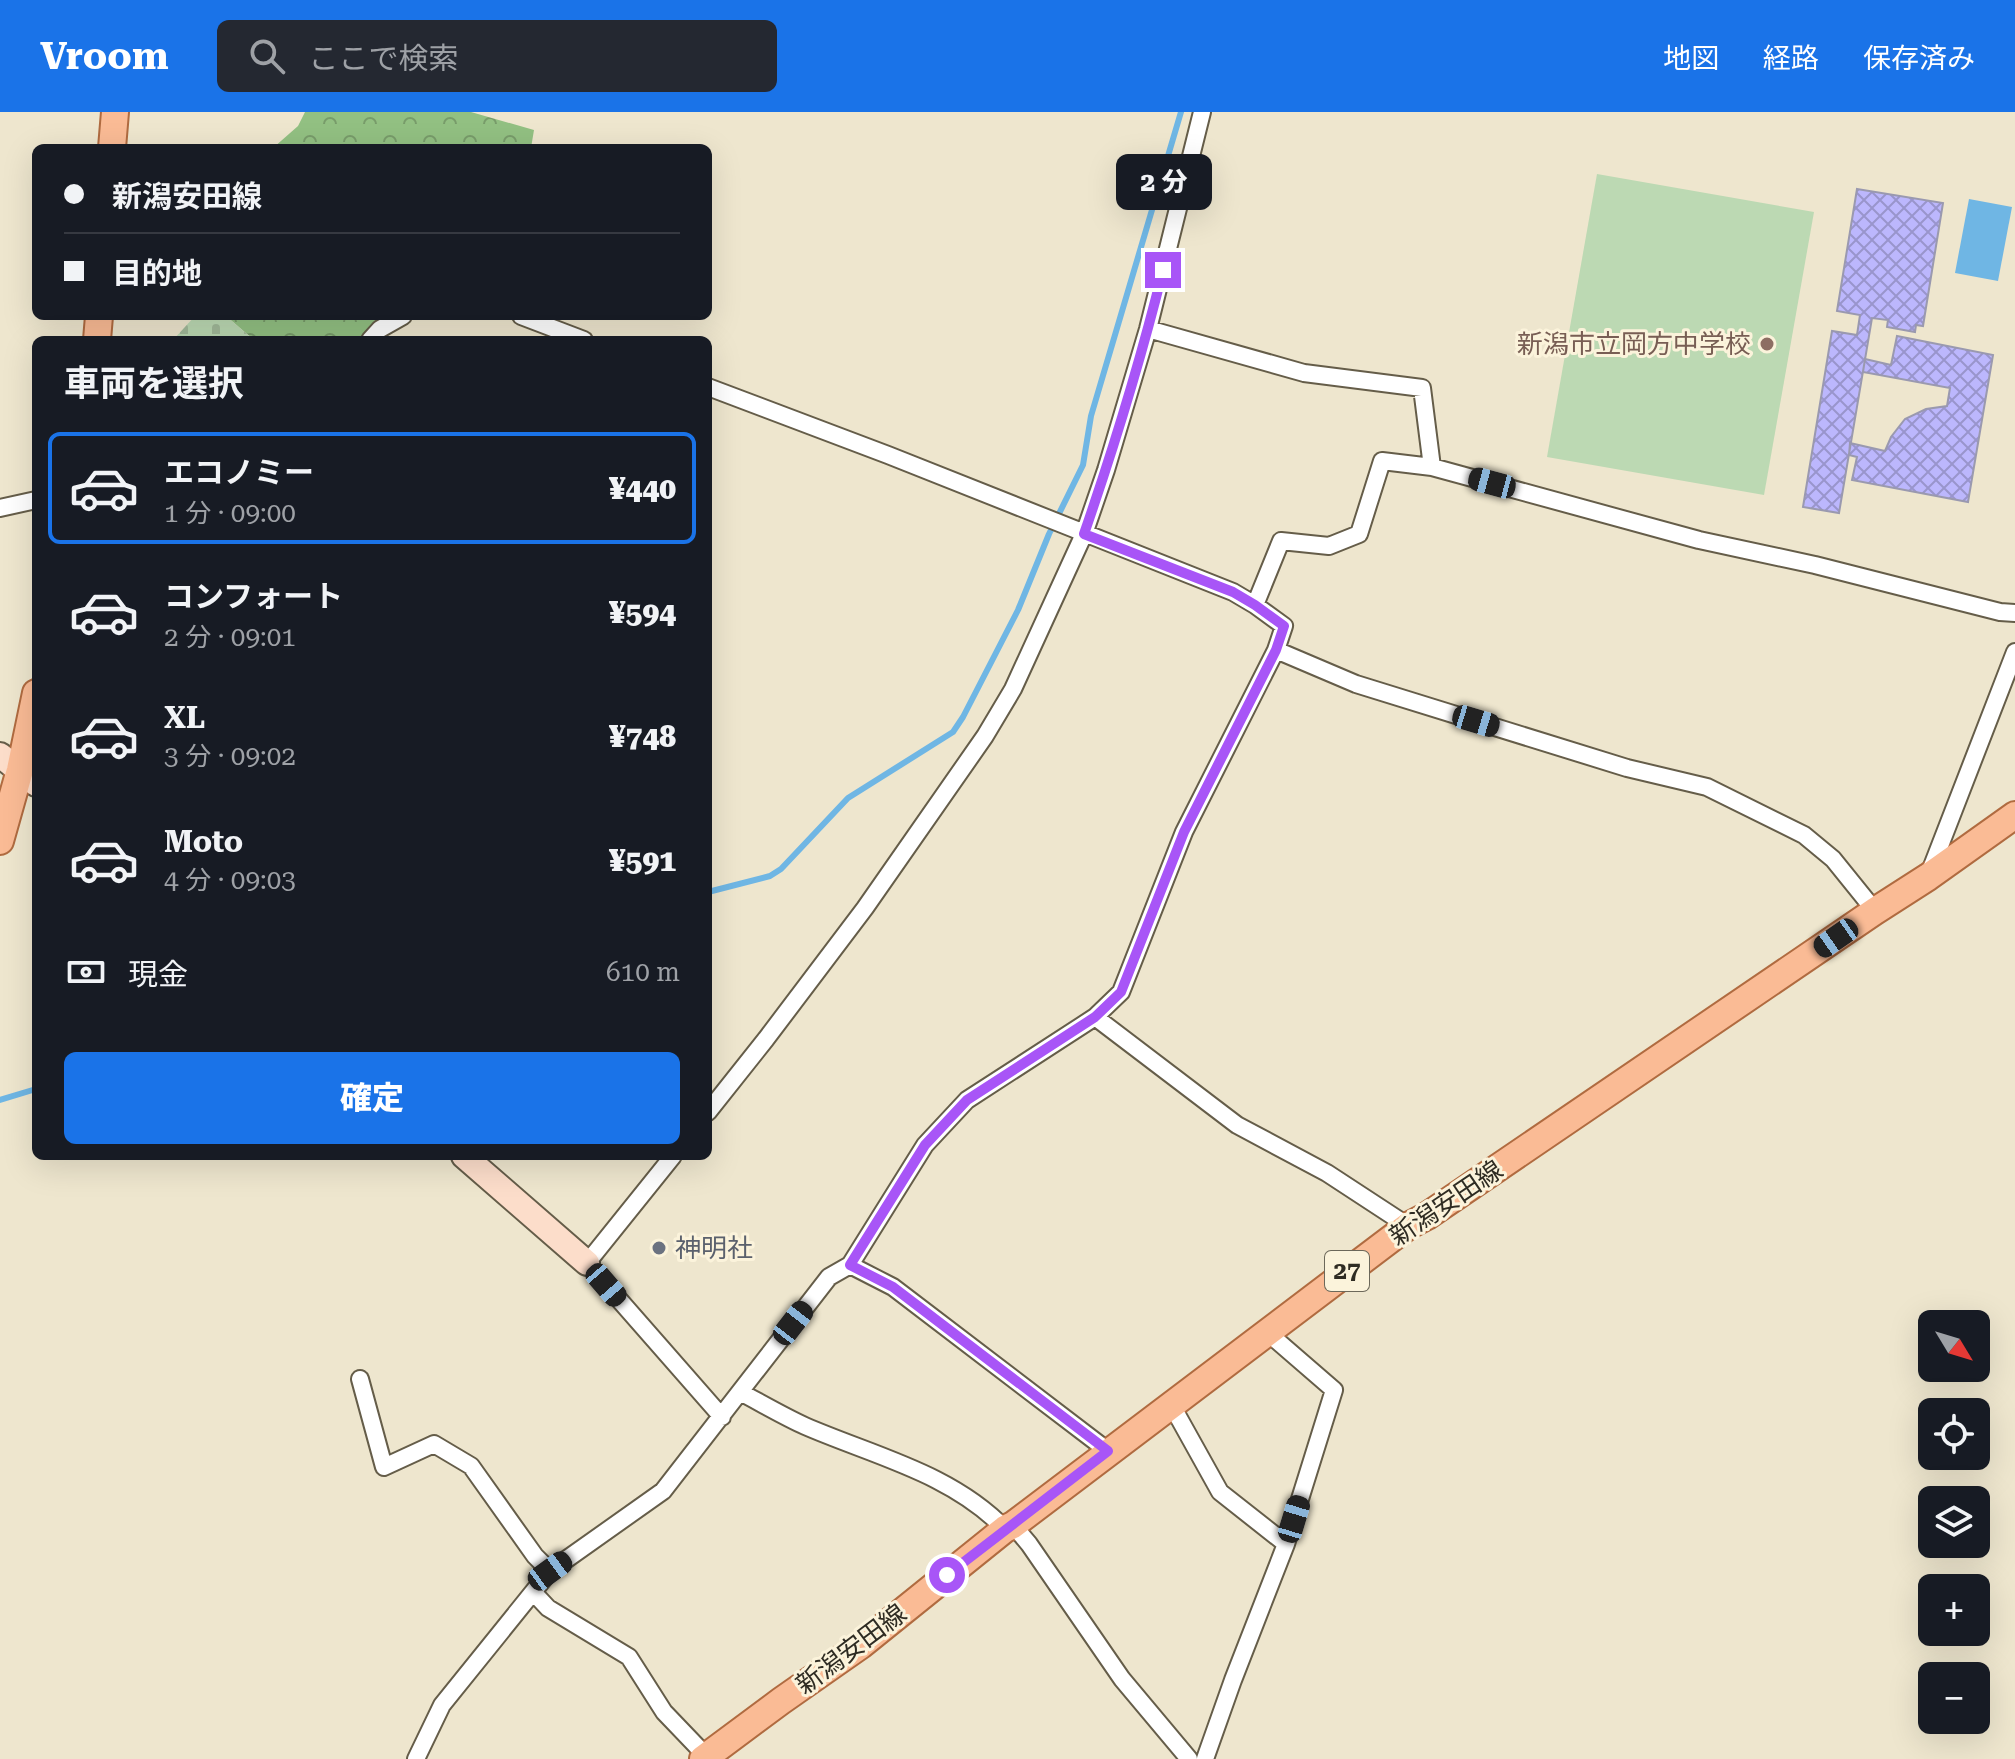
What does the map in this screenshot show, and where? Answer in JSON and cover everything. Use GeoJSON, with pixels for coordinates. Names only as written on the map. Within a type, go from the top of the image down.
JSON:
{"type":"FeatureCollection","features":[{"type":"Feature","properties":{"kind":"main road"},"geometry":{"type":"LineString","coordinates":[[112,144],[115,112]]}},
{"type":"Feature","properties":{"kind":"main road"},"geometry":{"type":"LineString","coordinates":[[0,841],[32,711]]}},
{"type":"Feature","properties":{"kind":"main road","name":"新潟安田線"},"geometry":{"type":"LineString","coordinates":[[706,1758],[861,1645],[1108,1451],[1408,1226],[1928,877],[2015,815]]}},
{"type":"Feature","properties":{"kind":"street"},"geometry":{"type":"LineString","coordinates":[[712,1107],[865,908],[985,736],[1013,689],[1084,534],[1106,470],[1148,329],[1202,112]]}},
{"type":"Feature","properties":{"kind":"street"},"geometry":{"type":"LineString","coordinates":[[374,336],[396,320]]}},
{"type":"Feature","properties":{"kind":"street"},"geometry":{"type":"LineString","coordinates":[[532,320],[574,336]]}},
{"type":"Feature","properties":{"kind":"street"},"geometry":{"type":"LineString","coordinates":[[1148,329],[1304,373],[1422,388],[1432,467]]}},
{"type":"Feature","properties":{"kind":"street"},"geometry":{"type":"LineString","coordinates":[[416,1759],[442,1705],[550,1571],[663,1491],[829,1277],[850,1265],[925,1145],[967,1100],[1095,1017],[1121,992],[1184,832],[1276,650],[1284,626],[1233,592],[712,389]]}},
{"type":"Feature","properties":{"kind":"street"},"geometry":{"type":"LineString","coordinates":[[1255,605],[1281,541],[1329,546],[1359,534],[1382,461],[1432,467],[1699,540],[1815,565],[2000,612],[2015,613]]}},
{"type":"Feature","properties":{"kind":"street"},"geometry":{"type":"LineString","coordinates":[[0,508],[32,501]]}},
{"type":"Feature","properties":{"kind":"street"},"geometry":{"type":"LineString","coordinates":[[1276,650],[1356,684],[1627,768],[1707,787],[1804,835],[1833,859],[1875,911]]}},
{"type":"Feature","properties":{"kind":"street"},"geometry":{"type":"LineString","coordinates":[[1928,877],[2015,652]]}},
{"type":"Feature","properties":{"kind":"street"},"geometry":{"type":"LineString","coordinates":[[1095,1017],[1237,1125],[1327,1173],[1408,1226]]}},
{"type":"Feature","properties":{"kind":"street"},"geometry":{"type":"LineString","coordinates":[[469,1160],[587,1263],[722,1417]]}},
{"type":"Feature","properties":{"kind":"street"},"geometry":{"type":"LineString","coordinates":[[587,1263],[670,1160]]}},
{"type":"Feature","properties":{"kind":"street"},"geometry":{"type":"LineString","coordinates":[[850,1265],[893,1287],[1108,1451]]}},
{"type":"Feature","properties":{"kind":"street"},"geometry":{"type":"LineString","coordinates":[[1205,1759],[1286,1544],[1334,1390],[1267,1332]]}},
{"type":"Feature","properties":{"kind":"street"},"geometry":{"type":"LineString","coordinates":[[360,1379],[384,1467],[434,1444],[471,1466],[535,1556],[550,1571]]}},
{"type":"Feature","properties":{"kind":"street"},"geometry":{"type":"LineString","coordinates":[[740,1392],[803,1425],[936,1478],[1009,1527],[1029,1544],[1122,1679],[1189,1759]]}},
{"type":"Feature","properties":{"kind":"street"},"geometry":{"type":"LineString","coordinates":[[1171,1404],[1220,1492],[1286,1544]]}},
{"type":"Feature","properties":{"kind":"street"},"geometry":{"type":"LineString","coordinates":[[533,1592],[548,1608],[629,1657],[664,1712],[706,1758]]}},
{"type":"Feature","properties":{"kind":"green space"},"geometry":{"type":"Polygon","coordinates":[[[305,112],[471,112],[534,130],[532,144],[278,144],[298,126],[305,112]]]}},
{"type":"Feature","properties":{"kind":"green space"},"geometry":{"type":"Polygon","coordinates":[[[1597,174],[1814,212],[1764,495],[1547,457],[1597,174]]]}},
{"type":"Feature","properties":{"kind":"green space"},"geometry":{"type":"Polygon","coordinates":[[[191,320],[231,320],[249,336],[177,336],[191,320]]]}},
{"type":"Feature","properties":{"kind":"green space"},"geometry":{"type":"Polygon","coordinates":[[[231,320],[402,320],[388,336],[249,336],[231,320]]]}},
{"type":"Feature","properties":{"kind":"water"},"geometry":{"type":"Polygon","coordinates":[[[1969,199],[2012,207],[1998,281],[1955,273],[1969,199]]]}},
{"type":"Feature","properties":{"kind":"building"},"geometry":{"type":"Polygon","coordinates":[[[1857,189],[1943,203],[1923,326],[1916,325],[1915,332],[1887,327],[1888,320],[1872,318],[1839,513],[1803,507],[1832,331],[1857,335],[1860,315],[1837,311],[1857,189]]]}},
{"type":"Feature","properties":{"kind":"building"},"geometry":{"type":"Polygon","coordinates":[[[1897,336],[1993,355],[1968,502],[1852,480],[1857,457],[1849,455],[1850,443],[1885,451],[1905,419],[1926,409],[1947,406],[1950,388],[1863,372],[1865,359],[1891,365],[1897,336]]]}},
{"type":"Feature","properties":{"kind":"waterway"},"geometry":{"type":"LineString","coordinates":[[712,891],[770,876],[781,869],[848,798],[953,732],[963,717],[1018,610],[1049,534],[1083,465],[1091,416],[1181,112]]}},
{"type":"Feature","properties":{"kind":"waterway"},"geometry":{"type":"LineString","coordinates":[[0,1100],[32,1090]]}},
{"type":"Feature","properties":{"kind":"place","name":"新潟市立岡方中学校"},"geometry":{"type":"Point","coordinates":[1767,344]}},
{"type":"Feature","properties":{"kind":"place","name":"神明社"},"geometry":{"type":"Point","coordinates":[659,1248]}},
{"type":"Feature","properties":{"kind":"route"},"geometry":{"type":"LineString","coordinates":[[947,1575],[1108,1451],[893,1287],[850,1265],[925,1145],[967,1100],[1095,1017],[1121,992],[1184,832],[1276,650],[1284,626],[1233,592],[1084,534],[1106,470],[1163,270]]}}]}
